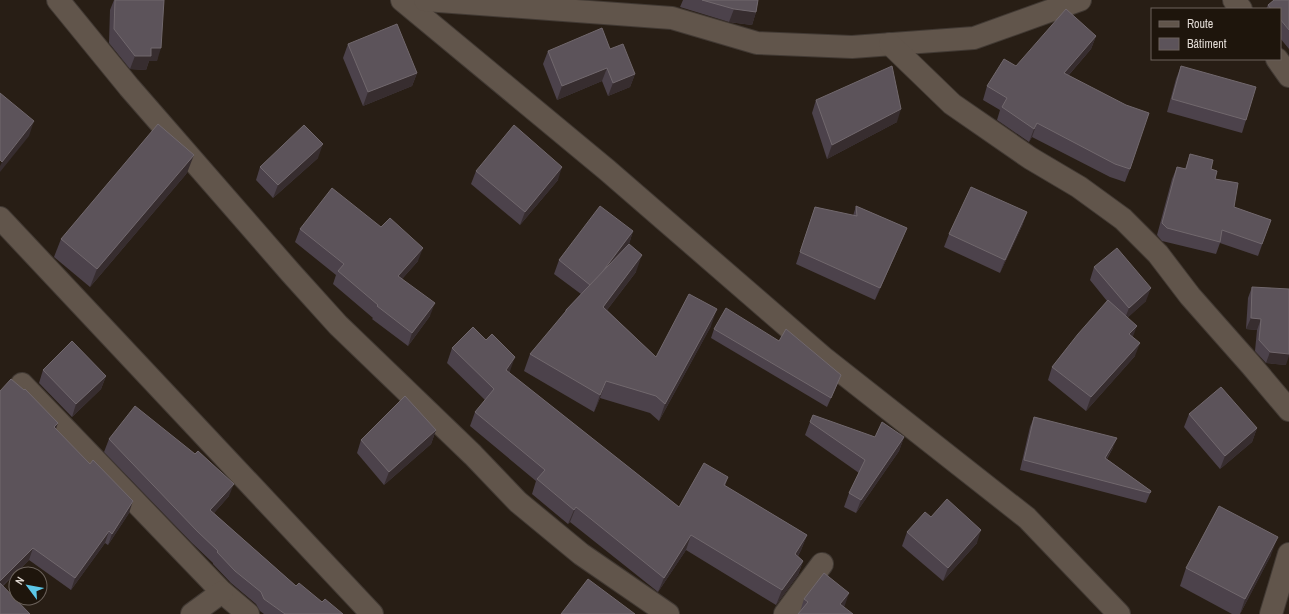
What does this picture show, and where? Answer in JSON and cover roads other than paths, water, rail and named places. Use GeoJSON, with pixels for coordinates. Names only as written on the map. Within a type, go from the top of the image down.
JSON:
{"type":"FeatureCollection","features":[{"type":"Feature","properties":{"kind":"street"},"geometry":{"type":"LineString","coordinates":[[58,0],[129,87],[338,325],[473,456],[518,502],[581,554],[668,614]]}},
{"type":"Feature","properties":{"kind":"street"},"geometry":{"type":"LineString","coordinates":[[402,0],[607,170],[825,359],[1027,518],[1119,614]]}},
{"type":"Feature","properties":{"kind":"street"},"geometry":{"type":"LineString","coordinates":[[425,0],[672,18],[757,43],[852,47],[974,38],[1080,0]]}},
{"type":"Feature","properties":{"kind":"street"},"geometry":{"type":"LineString","coordinates":[[1234,0],[1240,8]]}},
{"type":"Feature","properties":{"kind":"street"},"geometry":{"type":"LineString","coordinates":[[890,44],[952,104],[1030,158],[1079,187],[1123,219],[1158,254],[1190,296],[1289,410]]}},
{"type":"Feature","properties":{"kind":"street"},"geometry":{"type":"LineString","coordinates":[[1278,60],[1289,76]]}},
{"type":"Feature","properties":{"kind":"street"},"geometry":{"type":"LineString","coordinates":[[0,218],[372,614]]}},
{"type":"Feature","properties":{"kind":"street"},"geometry":{"type":"LineString","coordinates":[[22,384],[222,592],[248,614]]}},
{"type":"Feature","properties":{"kind":"street"},"geometry":{"type":"LineString","coordinates":[[1271,614],[1289,554]]}},
{"type":"Feature","properties":{"kind":"street"},"geometry":{"type":"LineString","coordinates":[[785,614],[822,564]]}},
{"type":"Feature","properties":{"kind":"street"},"geometry":{"type":"LineString","coordinates":[[192,614],[222,592]]}}]}
